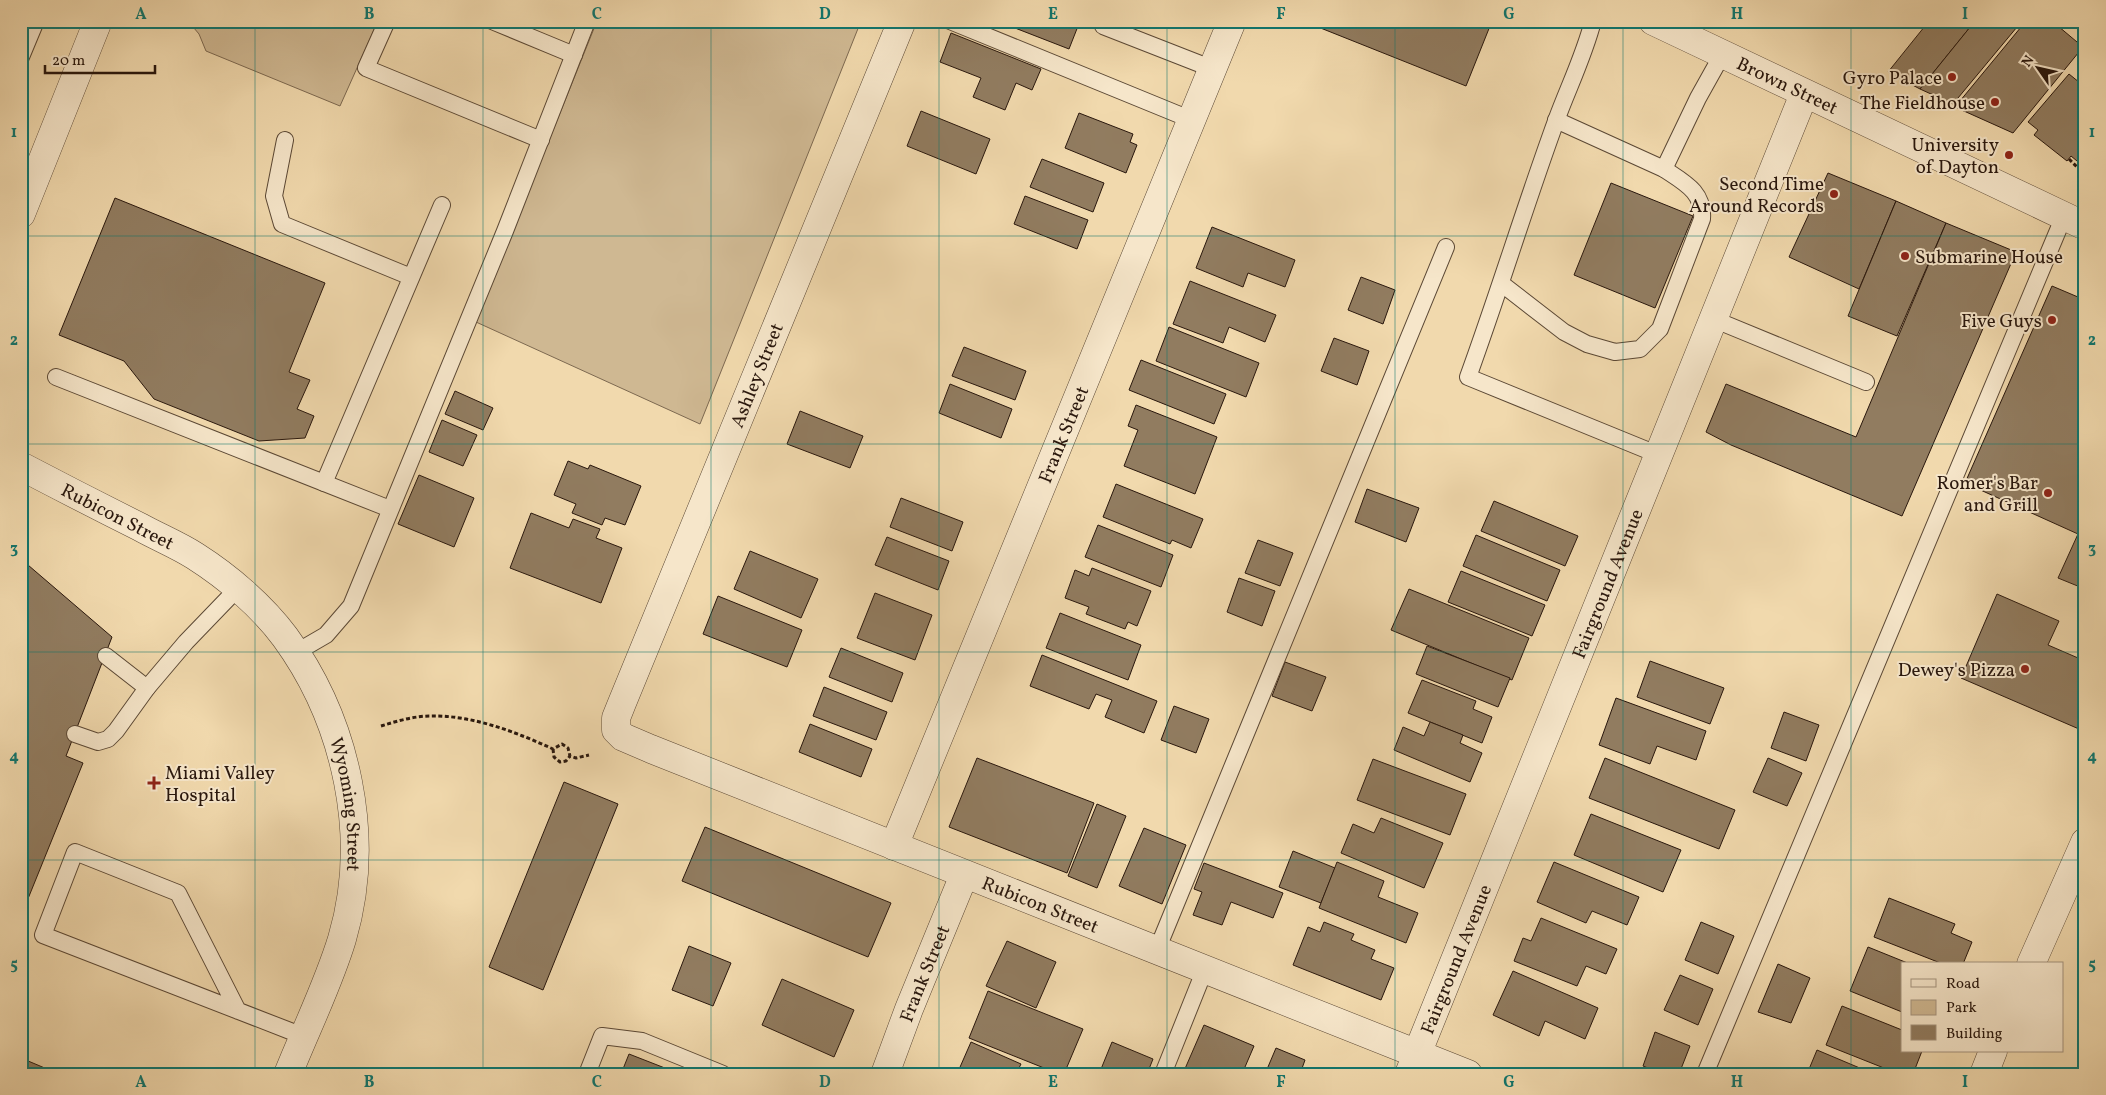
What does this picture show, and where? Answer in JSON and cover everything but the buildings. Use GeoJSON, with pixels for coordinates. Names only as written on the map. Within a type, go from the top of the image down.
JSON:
{"type":"FeatureCollection","features":[{"type":"Feature","properties":{"kind":"street"},"geometry":{"type":"LineString","coordinates":[[22,207],[98,21]]}},
{"type":"Feature","properties":{"kind":"street","name":"Ashley Street"},"geometry":{"type":"LineString","coordinates":[[616,730],[616,718],[622,703],[902,21]]}},
{"type":"Feature","properties":{"kind":"street","name":"Frank Street"},"geometry":{"type":"LineString","coordinates":[[894,846],[1232,21]]}},
{"type":"Feature","properties":{"kind":"street","name":"Brown Street"},"geometry":{"type":"LineString","coordinates":[[1653,21],[2074,221]]}},
{"type":"Feature","properties":{"kind":"street","name":"Fairground Avenue"},"geometry":{"type":"LineString","coordinates":[[1413,1063],[1804,94]]}},
{"type":"Feature","properties":{"kind":"street","name":"Rubicon Street"},"geometry":{"type":"LineString","coordinates":[[21,466],[195,556],[212,569]]}},
{"type":"Feature","properties":{"kind":"street","name":"Wyoming Street"},"geometry":{"type":"LineString","coordinates":[[212,569],[238,588],[284,636],[295,653],[332,722],[347,779],[355,828],[352,887],[342,939],[288,1074]]}},
{"type":"Feature","properties":{"kind":"street","name":"Rubicon Street"},"geometry":{"type":"LineString","coordinates":[[616,730],[624,737],[636,743],[964,875],[1206,969],[1413,1063],[1468,1074]]}},
{"type":"Feature","properties":{"kind":"street"},"geometry":{"type":"LineString","coordinates":[[2033,962],[2085,842]]}},
{"type":"Feature","properties":{"kind":"street","name":"Frank Street"},"geometry":{"type":"LineString","coordinates":[[885,1074],[909,1009],[964,875]]}},
{"type":"Feature","properties":{"kind":"street"},"geometry":{"type":"LineString","coordinates":[[1984,1074],[1993,1052]]}},
{"type":"Feature","properties":{"kind":"lane"},"geometry":{"type":"LineString","coordinates":[[21,58],[36,21]]}},
{"type":"Feature","properties":{"kind":"lane"},"geometry":{"type":"LineString","coordinates":[[387,21],[366,68],[541,140]]}},
{"type":"Feature","properties":{"kind":"lane"},"geometry":{"type":"LineString","coordinates":[[492,21],[574,55]]}},
{"type":"Feature","properties":{"kind":"lane"},"geometry":{"type":"LineString","coordinates":[[295,653],[326,635],[351,606],[541,140],[587,21]]}},
{"type":"Feature","properties":{"kind":"lane"},"geometry":{"type":"LineString","coordinates":[[950,21],[1192,120]]}},
{"type":"Feature","properties":{"kind":"lane"},"geometry":{"type":"LineString","coordinates":[[1105,21],[1103,26],[1212,69]]}},
{"type":"Feature","properties":{"kind":"lane"},"geometry":{"type":"LineString","coordinates":[[1593,21],[1586,46],[1556,120],[1502,284],[1468,377],[1659,455]]}},
{"type":"Feature","properties":{"kind":"lane"},"geometry":{"type":"LineString","coordinates":[[1664,169],[1698,98],[1722,55]]}},
{"type":"Feature","properties":{"kind":"lane"},"geometry":{"type":"LineString","coordinates":[[1502,284],[1564,332],[1587,344],[1614,352],[1640,349],[1660,329],[1702,219],[1702,204],[1698,197],[1691,188],[1664,169],[1556,120]]}},
{"type":"Feature","properties":{"kind":"lane"},"geometry":{"type":"LineString","coordinates":[[285,140],[274,196],[282,224],[411,277]]}},
{"type":"Feature","properties":{"kind":"lane"},"geometry":{"type":"LineString","coordinates":[[324,483],[442,205]]}},
{"type":"Feature","properties":{"kind":"lane"},"geometry":{"type":"LineString","coordinates":[[1705,1074],[2074,221]]}},
{"type":"Feature","properties":{"kind":"lane"},"geometry":{"type":"LineString","coordinates":[[1157,950],[1446,248]]}},
{"type":"Feature","properties":{"kind":"lane"},"geometry":{"type":"LineString","coordinates":[[1713,319],[1866,382]]}},
{"type":"Feature","properties":{"kind":"lane"},"geometry":{"type":"LineString","coordinates":[[56,377],[390,509]]}},
{"type":"Feature","properties":{"kind":"lane"},"geometry":{"type":"LineString","coordinates":[[75,734],[98,742],[108,739],[147,688],[186,642],[238,588]]}},
{"type":"Feature","properties":{"kind":"lane"},"geometry":{"type":"LineString","coordinates":[[106,656],[147,688]]}},
{"type":"Feature","properties":{"kind":"lane"},"geometry":{"type":"LineString","coordinates":[[238,1011],[178,892],[75,852],[43,935],[238,1011],[303,1036]]}},
{"type":"Feature","properties":{"kind":"lane"},"geometry":{"type":"LineString","coordinates":[[1163,1074],[1206,969]]}},
{"type":"Feature","properties":{"kind":"lane"},"geometry":{"type":"LineString","coordinates":[[587,1074],[602,1036],[642,1041],[723,1074]]}},
{"type":"Feature","properties":{"kind":"path"},"geometry":{"type":"LineString","coordinates":[[2069,160],[2077,167],[2085,158]]}},
{"type":"Feature","properties":{"kind":"path"},"geometry":{"type":"LineString","coordinates":[[381,726],[423,716],[446,716],[510,731],[553,750]]}},
{"type":"Feature","properties":{"kind":"path"},"geometry":{"type":"LineString","coordinates":[[553,750],[562,744],[568,748],[570,756]]}},
{"type":"Feature","properties":{"kind":"path"},"geometry":{"type":"LineString","coordinates":[[553,750],[554,757],[560,762],[566,761],[570,756]]}},
{"type":"Feature","properties":{"kind":"path"},"geometry":{"type":"LineString","coordinates":[[570,756],[576,758],[589,755]]}},
{"type":"Feature","properties":{"kind":"green space"},"geometry":{"type":"Polygon","coordinates":[[[188,21],[378,21],[340,106],[206,51],[199,34],[188,21]]]}},
{"type":"Feature","properties":{"kind":"green space"},"geometry":{"type":"Polygon","coordinates":[[[597,21],[861,21],[700,424],[476,322],[597,21]]]}},
{"type":"Feature","properties":{"kind":"place","name":"Gyro Palace"},"geometry":{"type":"Point","coordinates":[1952,77]}},
{"type":"Feature","properties":{"kind":"place","name":"The Fieldhouse"},"geometry":{"type":"Point","coordinates":[1995,102]}},
{"type":"Feature","properties":{"kind":"place","name":"University of Dayton"},"geometry":{"type":"Point","coordinates":[2009,155]}},
{"type":"Feature","properties":{"kind":"place","name":"Second Time Around Records"},"geometry":{"type":"Point","coordinates":[1834,194]}},
{"type":"Feature","properties":{"kind":"place","name":"Submarine House"},"geometry":{"type":"Point","coordinates":[1905,256]}},
{"type":"Feature","properties":{"kind":"place","name":"Five Guys"},"geometry":{"type":"Point","coordinates":[2052,320]}},
{"type":"Feature","properties":{"kind":"place","name":"Romer's Bar and Grill"},"geometry":{"type":"Point","coordinates":[2048,493]}},
{"type":"Feature","properties":{"kind":"place","name":"Dewey's Pizza"},"geometry":{"type":"Point","coordinates":[2025,669]}},
{"type":"Feature","properties":{"kind":"place","name":"Miami Valley Hospital"},"geometry":{"type":"Point","coordinates":[154,783]}}]}
